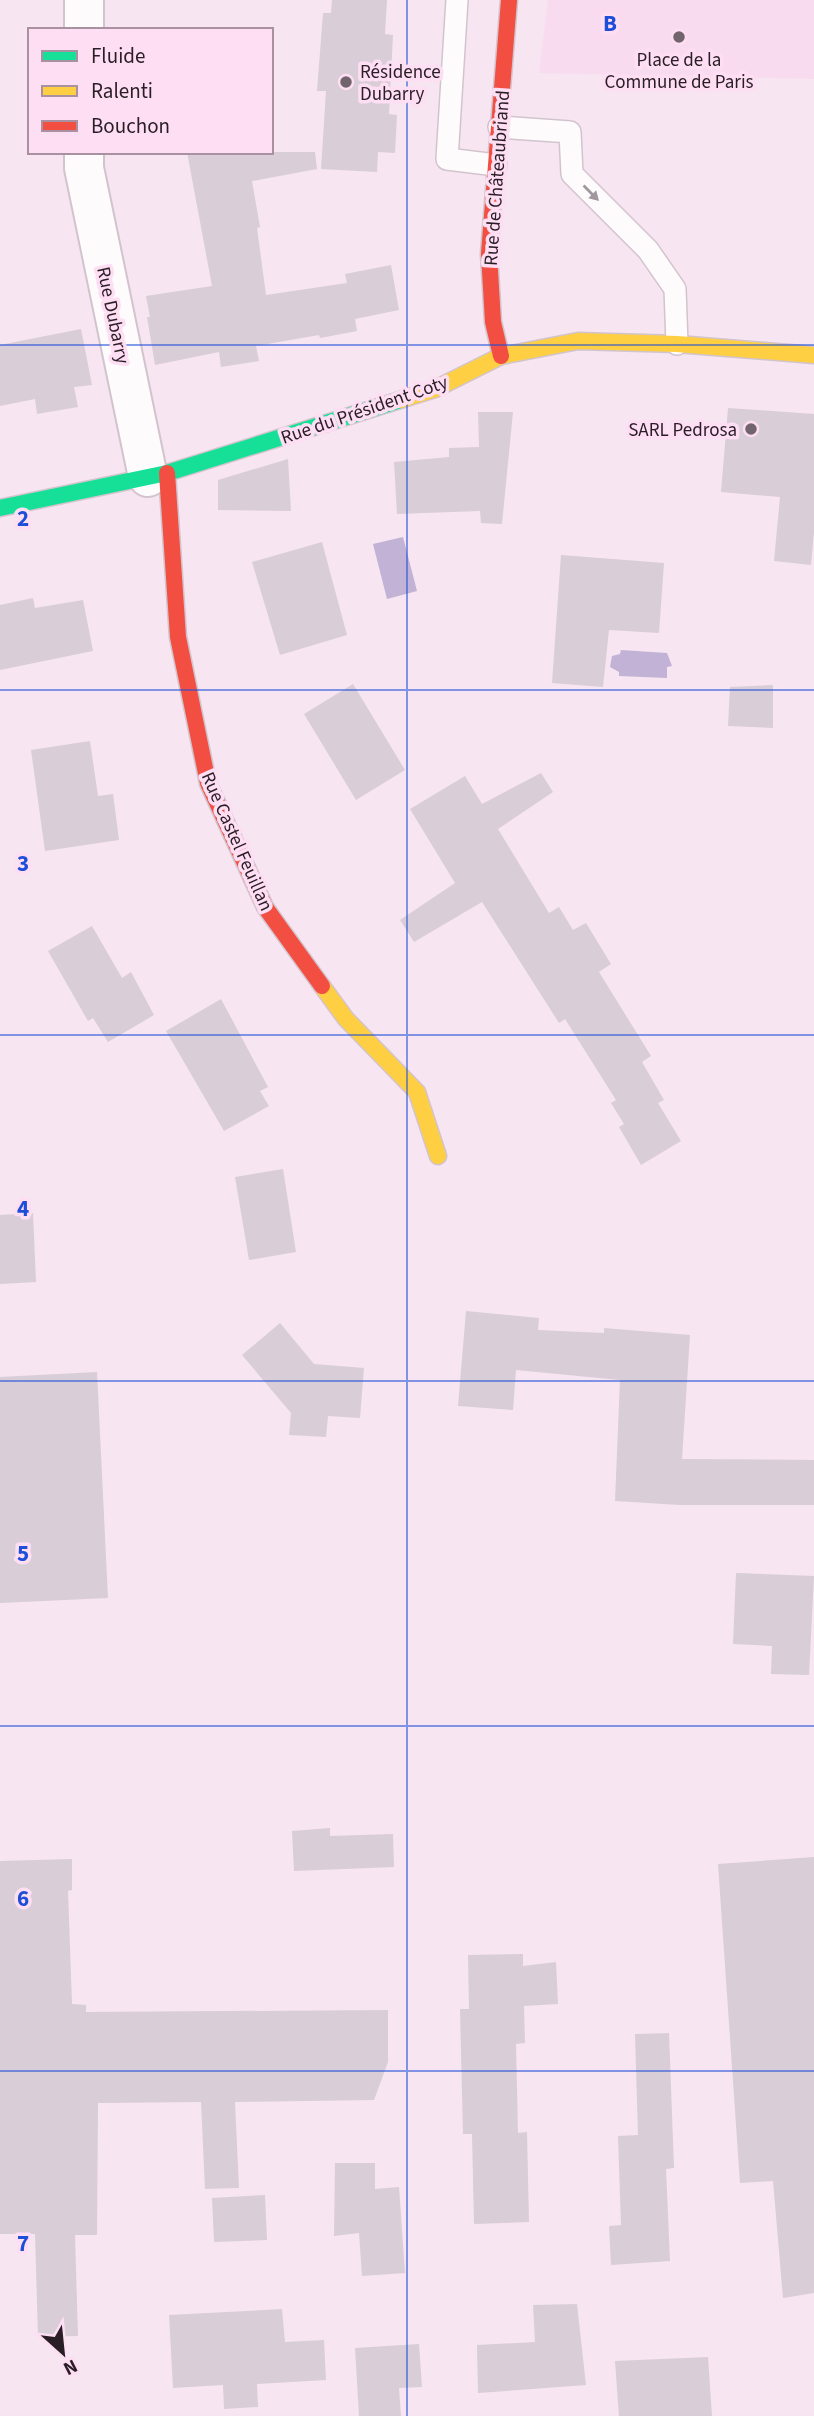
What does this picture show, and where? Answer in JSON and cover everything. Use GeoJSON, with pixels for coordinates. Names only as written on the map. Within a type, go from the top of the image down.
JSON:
{"type":"FeatureCollection","features":[{"type":"Feature","properties":{"kind":"street"},"geometry":{"type":"LineString","coordinates":[[84,0],[84,28]]}},
{"type":"Feature","properties":{"kind":"street","name":"Rue de Châteaubriand"},"geometry":{"type":"LineString","coordinates":[[500,356],[493,322],[489,254],[509,0]]}},
{"type":"Feature","properties":{"kind":"street","name":"Rue Dubarry"},"geometry":{"type":"LineString","coordinates":[[84,154],[84,168],[158,475]]}},
{"type":"Feature","properties":{"kind":"street","name":"Rue du Président Coty"},"geometry":{"type":"LineString","coordinates":[[0,508],[158,475],[435,389],[500,356],[578,341],[814,355]]}},
{"type":"Feature","properties":{"kind":"street","name":"Rue Castel Feuillan"},"geometry":{"type":"LineString","coordinates":[[158,475],[178,637],[208,783],[265,907],[346,1019],[417,1092],[438,1156]]}},
{"type":"Feature","properties":{"kind":"lane"},"geometry":{"type":"LineString","coordinates":[[457,0],[447,159],[496,164]]}},
{"type":"Feature","properties":{"kind":"lane"},"geometry":{"type":"LineString","coordinates":[[499,127],[570,132],[572,174],[648,250],[675,289],[677,345]]}},
{"type":"Feature","properties":{"kind":"shaded area","name":"Place de la Commune de Paris"},"geometry":{"type":"Polygon","coordinates":[[[548,0],[814,0],[814,79],[539,73],[548,0]]]}},
{"type":"Feature","properties":{"kind":"shaded area"},"geometry":{"type":"Polygon","coordinates":[[[403,537],[417,591],[387,599],[373,544],[403,537]]]}},
{"type":"Feature","properties":{"kind":"shaded area"},"geometry":{"type":"Polygon","coordinates":[[[621,650],[667,653],[672,666],[667,667],[667,678],[619,676],[619,672],[610,667],[612,656],[620,654],[621,650]]]}},
{"type":"Feature","properties":{"kind":"building","name":"Résidence Dubarry"},"geometry":{"type":"Polygon","coordinates":[[[332,0],[387,0],[385,34],[393,35],[389,114],[397,115],[395,153],[378,152],[377,172],[321,169],[326,91],[317,91],[323,13],[331,13],[332,0]]]}},
{"type":"Feature","properties":{"kind":"building"},"geometry":{"type":"Polygon","coordinates":[[[315,152],[317,169],[252,181],[260,227],[257,228],[266,295],[347,283],[345,274],[391,265],[399,310],[355,319],[357,331],[256,346],[259,361],[221,367],[219,352],[155,365],[146,296],[212,286],[187,154],[315,152]]]}},
{"type":"Feature","properties":{"kind":"building"},"geometry":{"type":"Polygon","coordinates":[[[81,329],[92,385],[74,387],[78,407],[37,414],[35,399],[0,406],[0,345],[81,329]]]}},
{"type":"Feature","properties":{"kind":"building"},"geometry":{"type":"Polygon","coordinates":[[[728,408],[814,414],[814,532],[811,565],[774,561],[780,497],[721,492],[728,408]]]}},
{"type":"Feature","properties":{"kind":"building"},"geometry":{"type":"Polygon","coordinates":[[[478,412],[513,412],[502,524],[481,523],[480,511],[397,514],[394,462],[449,457],[449,448],[479,447],[478,412]]]}},
{"type":"Feature","properties":{"kind":"building"},"geometry":{"type":"Polygon","coordinates":[[[288,459],[291,511],[218,510],[218,480],[288,459]]]}},
{"type":"Feature","properties":{"kind":"building"},"geometry":{"type":"Polygon","coordinates":[[[322,542],[347,635],[280,655],[252,562],[322,542]]]}},
{"type":"Feature","properties":{"kind":"building"},"geometry":{"type":"Polygon","coordinates":[[[561,555],[664,563],[659,633],[609,630],[603,687],[552,683],[561,555]]]}},
{"type":"Feature","properties":{"kind":"building"},"geometry":{"type":"Polygon","coordinates":[[[33,598],[35,608],[83,600],[93,651],[0,670],[0,605],[33,598]]]}},
{"type":"Feature","properties":{"kind":"building"},"geometry":{"type":"Polygon","coordinates":[[[353,684],[405,770],[356,800],[304,714],[353,684]]]}},
{"type":"Feature","properties":{"kind":"building"},"geometry":{"type":"Polygon","coordinates":[[[773,685],[773,728],[728,726],[730,687],[773,685]]]}},
{"type":"Feature","properties":{"kind":"building"},"geometry":{"type":"Polygon","coordinates":[[[90,741],[98,796],[113,794],[119,840],[45,851],[31,750],[90,741]]]}},
{"type":"Feature","properties":{"kind":"building"},"geometry":{"type":"Polygon","coordinates":[[[541,773],[553,792],[498,829],[549,913],[559,907],[573,930],[586,923],[611,964],[599,972],[651,1056],[642,1062],[664,1100],[658,1103],[681,1141],[641,1165],[619,1127],[624,1124],[611,1103],[616,1100],[565,1019],[559,1023],[482,902],[414,942],[400,920],[455,883],[410,809],[465,776],[482,804],[541,773]]]}},
{"type":"Feature","properties":{"kind":"building"},"geometry":{"type":"Polygon","coordinates":[[[92,926],[122,978],[131,972],[154,1015],[108,1042],[93,1018],[88,1021],[48,951],[92,926]]]}},
{"type":"Feature","properties":{"kind":"building"},"geometry":{"type":"Polygon","coordinates":[[[221,999],[268,1087],[260,1091],[269,1106],[224,1131],[166,1031],[221,999]]]}},
{"type":"Feature","properties":{"kind":"building"},"geometry":{"type":"Polygon","coordinates":[[[283,1169],[296,1252],[249,1260],[235,1177],[283,1169]]]}},
{"type":"Feature","properties":{"kind":"building"},"geometry":{"type":"Polygon","coordinates":[[[33,1213],[36,1282],[0,1284],[0,1215],[33,1213]]]}},
{"type":"Feature","properties":{"kind":"building"},"geometry":{"type":"Polygon","coordinates":[[[466,1311],[539,1318],[538,1330],[604,1333],[604,1328],[690,1335],[682,1459],[814,1460],[814,1505],[680,1505],[615,1501],[620,1380],[516,1370],[513,1410],[458,1406],[466,1311]]]}},
{"type":"Feature","properties":{"kind":"building"},"geometry":{"type":"Polygon","coordinates":[[[280,1323],[314,1364],[364,1368],[360,1418],[328,1416],[326,1437],[289,1435],[291,1413],[242,1355],[280,1323]]]}},
{"type":"Feature","properties":{"kind":"building"},"geometry":{"type":"Polygon","coordinates":[[[97,1372],[108,1598],[0,1603],[0,1377],[97,1372]]]}},
{"type":"Feature","properties":{"kind":"building"},"geometry":{"type":"Polygon","coordinates":[[[736,1573],[814,1576],[809,1675],[771,1674],[772,1646],[733,1644],[736,1573]]]}},
{"type":"Feature","properties":{"kind":"building"},"geometry":{"type":"Polygon","coordinates":[[[330,1828],[330,1836],[393,1834],[394,1867],[294,1871],[292,1831],[330,1828]]]}},
{"type":"Feature","properties":{"kind":"building"},"geometry":{"type":"Polygon","coordinates":[[[814,1857],[814,2293],[783,2298],[773,2181],[740,2183],[718,1864],[814,1857]]]}},
{"type":"Feature","properties":{"kind":"building"},"geometry":{"type":"Polygon","coordinates":[[[72,1859],[72,1890],[68,1891],[72,2004],[86,2005],[86,2012],[388,2010],[388,2062],[374,2100],[235,2102],[239,2188],[205,2189],[201,2102],[98,2103],[97,2235],[75,2235],[78,2336],[38,2337],[35,2234],[0,2234],[0,1861],[72,1859]]]}},
{"type":"Feature","properties":{"kind":"building"},"geometry":{"type":"Polygon","coordinates":[[[523,1954],[523,1966],[556,1962],[558,2004],[524,2006],[525,2043],[516,2044],[518,2133],[527,2132],[529,2222],[474,2224],[472,2134],[463,2134],[460,2009],[469,2009],[468,1955],[523,1954]]]}},
{"type":"Feature","properties":{"kind":"building"},"geometry":{"type":"Polygon","coordinates":[[[669,2033],[674,2168],[666,2169],[670,2261],[611,2265],[609,2226],[621,2225],[618,2136],[638,2135],[635,2034],[669,2033]]]}},
{"type":"Feature","properties":{"kind":"building"},"geometry":{"type":"Polygon","coordinates":[[[335,2163],[375,2163],[375,2189],[399,2187],[405,2273],[362,2276],[359,2233],[334,2236],[335,2163]]]}},
{"type":"Feature","properties":{"kind":"building"},"geometry":{"type":"Polygon","coordinates":[[[265,2195],[267,2240],[214,2242],[212,2198],[265,2195]]]}},
{"type":"Feature","properties":{"kind":"building"},"geometry":{"type":"Polygon","coordinates":[[[577,2304],[586,2385],[478,2393],[477,2345],[535,2342],[533,2305],[577,2304]]]}},
{"type":"Feature","properties":{"kind":"building"},"geometry":{"type":"Polygon","coordinates":[[[282,2309],[285,2342],[324,2340],[326,2380],[257,2384],[258,2407],[224,2409],[223,2385],[173,2388],[169,2315],[282,2309]]]}},
{"type":"Feature","properties":{"kind":"building"},"geometry":{"type":"Polygon","coordinates":[[[419,2344],[422,2387],[399,2388],[401,2416],[359,2416],[355,2348],[419,2344]]]}},
{"type":"Feature","properties":{"kind":"building"},"geometry":{"type":"Polygon","coordinates":[[[708,2357],[712,2416],[619,2416],[615,2361],[708,2357]]]}},
{"type":"Feature","properties":{"kind":"traffic: fast"},"geometry":{"type":"LineString","coordinates":[[0,508],[167,473],[400,400]]}},
{"type":"Feature","properties":{"kind":"traffic: slow"},"geometry":{"type":"LineString","coordinates":[[400,400],[435,389],[501,356],[578,341],[677,344],[814,355]]}},
{"type":"Feature","properties":{"kind":"traffic: slow"},"geometry":{"type":"LineString","coordinates":[[322,986],[346,1019],[417,1092],[438,1156]]}},
{"type":"Feature","properties":{"kind":"traffic: jam"},"geometry":{"type":"LineString","coordinates":[[501,356],[493,322],[489,254],[509,0]]}},
{"type":"Feature","properties":{"kind":"traffic: jam"},"geometry":{"type":"LineString","coordinates":[[167,473],[178,637],[208,783],[265,907],[322,986]]}},
{"type":"Feature","properties":{"kind":"place","name":"Place de la Commune de Paris"},"geometry":{"type":"Point","coordinates":[679,37]}},
{"type":"Feature","properties":{"kind":"place","name":"Résidence Dubarry"},"geometry":{"type":"Point","coordinates":[346,82]}},
{"type":"Feature","properties":{"kind":"place","name":"SARL Pedrosa"},"geometry":{"type":"Point","coordinates":[751,429]}}]}
